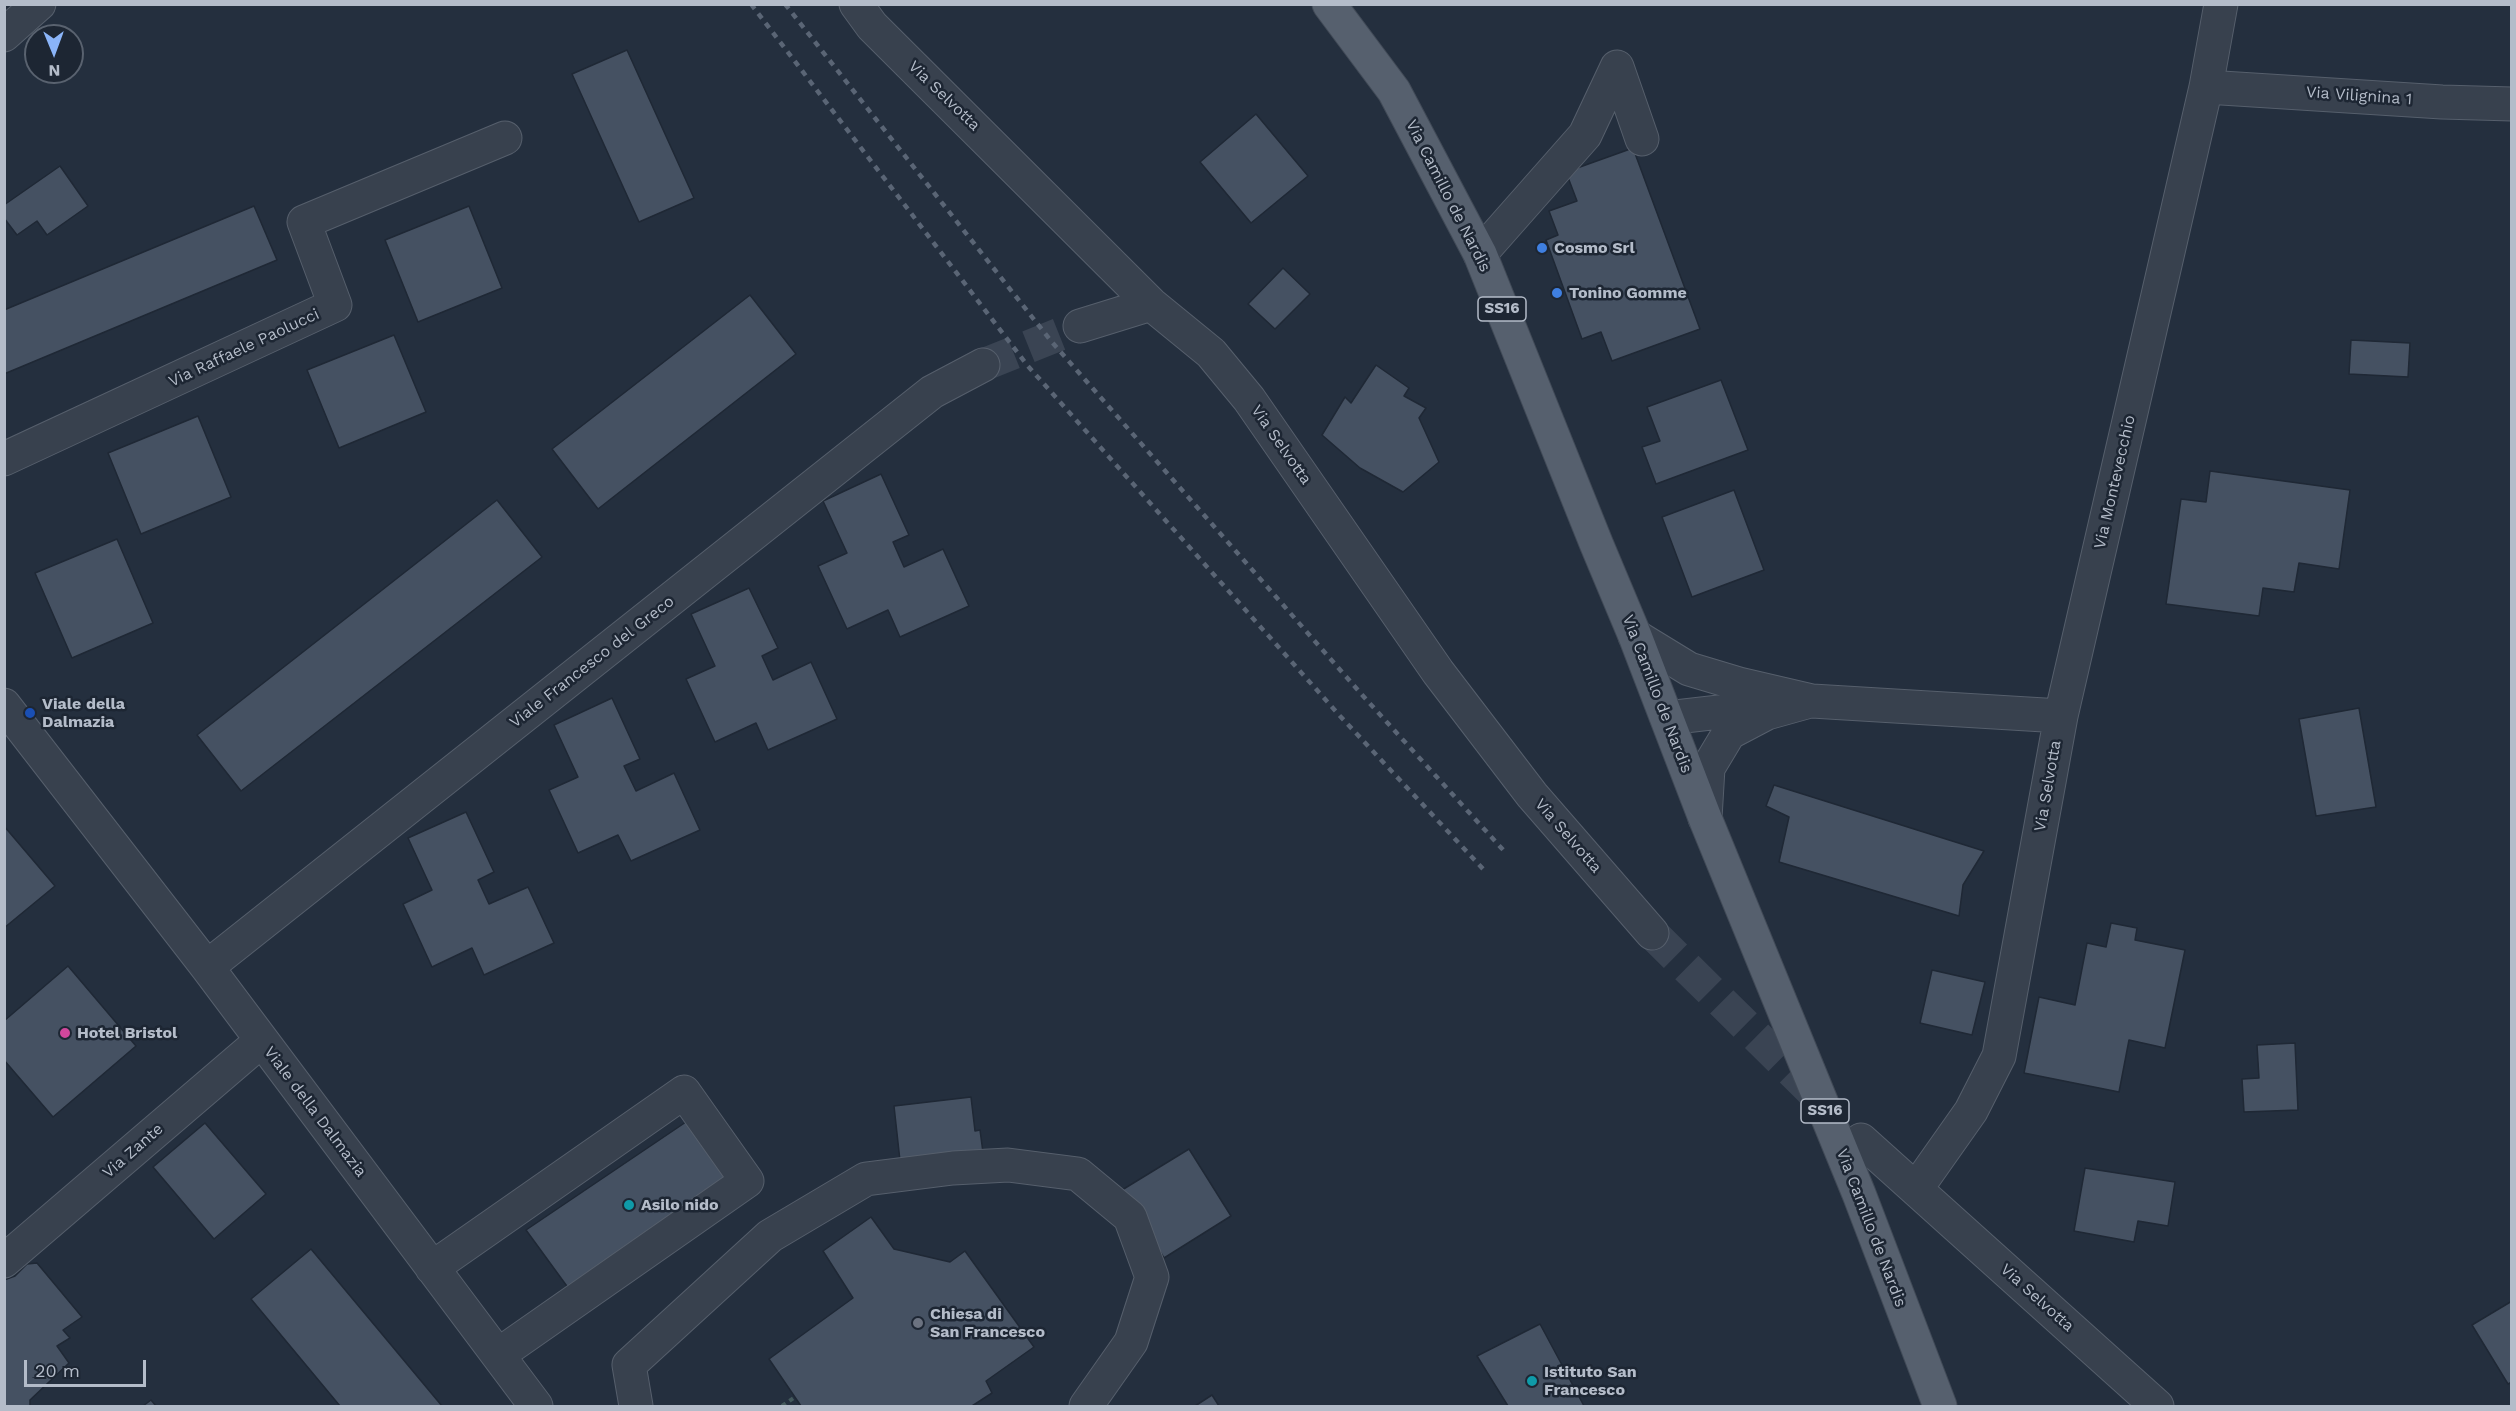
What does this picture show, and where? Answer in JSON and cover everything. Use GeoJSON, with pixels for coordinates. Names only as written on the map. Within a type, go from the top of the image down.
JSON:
{"type":"FeatureCollection","features":[{"type":"Feature","properties":{"kind":"main road","name":"Via Camillo de Nardis"},"geometry":{"type":"LineString","coordinates":[[1329,4],[1395,91],[1480,254],[1635,636],[1705,818],[1859,1194],[1940,1407]]}},
{"type":"Feature","properties":{"kind":"street"},"geometry":{"type":"LineString","coordinates":[[4,35],[39,4]]}},
{"type":"Feature","properties":{"kind":"street","name":"Via Selvotta"},"geometry":{"type":"LineString","coordinates":[[856,4],[872,26],[1151,304],[1211,353],[1249,399],[1438,672],[1532,795],[1652,933]]}},
{"type":"Feature","properties":{"kind":"street","name":"Via Montevecchio"},"geometry":{"type":"LineString","coordinates":[[2061,716],[2206,87],[2221,4]]}},
{"type":"Feature","properties":{"kind":"street"},"geometry":{"type":"LineString","coordinates":[[1480,254],[1585,135],[1617,68],[1642,139]]}},
{"type":"Feature","properties":{"kind":"street","name":"Via Vilignina 1"},"geometry":{"type":"LineString","coordinates":[[2206,87],[2442,102],[2511,104]]}},
{"type":"Feature","properties":{"kind":"street","name":"Via Raffaele Paolucci"},"geometry":{"type":"LineString","coordinates":[[4,459],[335,305],[304,222],[505,138]]}},
{"type":"Feature","properties":{"kind":"street"},"geometry":{"type":"LineString","coordinates":[[1080,326],[1151,304]]}},
{"type":"Feature","properties":{"kind":"street","name":"Viale Francesco del Greco"},"geometry":{"type":"LineString","coordinates":[[207,967],[933,392],[983,365]]}},
{"type":"Feature","properties":{"kind":"street"},"geometry":{"type":"LineString","coordinates":[[1635,636],[1689,669],[1739,684],[1812,701],[2061,716]]}},
{"type":"Feature","properties":{"kind":"street"},"geometry":{"type":"LineString","coordinates":[[1667,718],[1812,701]]}},
{"type":"Feature","properties":{"kind":"street"},"geometry":{"type":"LineString","coordinates":[[1705,818],[1708,768],[1729,733],[1767,713],[1812,701]]}},
{"type":"Feature","properties":{"kind":"street","name":"Viale della Dalmazia"},"geometry":{"type":"LineString","coordinates":[[4,705],[207,967],[536,1407]]}},
{"type":"Feature","properties":{"kind":"street","name":"Via Selvotta"},"geometry":{"type":"LineString","coordinates":[[1916,1189],[1971,1112],[1999,1056],[2061,716]]}},
{"type":"Feature","properties":{"kind":"street","name":"Via Zante"},"geometry":{"type":"LineString","coordinates":[[4,1261],[261,1041]]}},
{"type":"Feature","properties":{"kind":"street"},"geometry":{"type":"LineString","coordinates":[[432,1268],[684,1092],[747,1181],[498,1355]]}},
{"type":"Feature","properties":{"kind":"street","name":"Via Selvotta"},"geometry":{"type":"LineString","coordinates":[[1862,1140],[2157,1407]]}},
{"type":"Feature","properties":{"kind":"street"},"geometry":{"type":"LineString","coordinates":[[636,1407],[629,1365],[770,1236],[866,1179],[953,1168],[1008,1165],[1078,1174],[1131,1217],[1152,1277],[1131,1342],[1086,1407]]}},
{"type":"Feature","properties":{"kind":"path"},"geometry":{"type":"LineString","coordinates":[[782,1407],[795,1397]]}},
{"type":"Feature","properties":{"kind":"building"},"geometry":{"type":"Polygon","coordinates":[[[627,50],[694,198],[639,222],[572,74],[627,50]]]}},
{"type":"Feature","properties":{"kind":"building"},"geometry":{"type":"Polygon","coordinates":[[[1256,114],[1308,176],[1251,223],[1200,162],[1256,114]]]}},
{"type":"Feature","properties":{"kind":"building"},"geometry":{"type":"Polygon","coordinates":[[[1633,148],[1700,329],[1612,361],[1601,332],[1582,339],[1546,240],[1558,235],[1549,211],[1577,201],[1566,172],[1633,148]]]}},
{"type":"Feature","properties":{"kind":"building"},"geometry":{"type":"Polygon","coordinates":[[[60,166],[88,206],[47,235],[37,221],[17,235],[4,218],[4,205],[60,166]]]}},
{"type":"Feature","properties":{"kind":"building"},"geometry":{"type":"Polygon","coordinates":[[[254,206],[277,260],[4,374],[4,310],[254,206]]]}},
{"type":"Feature","properties":{"kind":"building"},"geometry":{"type":"Polygon","coordinates":[[[469,206],[502,288],[418,322],[385,240],[469,206]]]}},
{"type":"Feature","properties":{"kind":"building"},"geometry":{"type":"Polygon","coordinates":[[[1283,268],[1310,294],[1275,329],[1248,304],[1283,268]]]}},
{"type":"Feature","properties":{"kind":"building"},"geometry":{"type":"Polygon","coordinates":[[[750,295],[796,354],[598,509],[552,449],[750,295]]]}},
{"type":"Feature","properties":{"kind":"building"},"geometry":{"type":"Polygon","coordinates":[[[394,335],[426,412],[339,448],[307,370],[394,335]]]}},
{"type":"Feature","properties":{"kind":"building"},"geometry":{"type":"Polygon","coordinates":[[[2351,340],[2410,343],[2408,377],[2349,374],[2351,340]]]}},
{"type":"Feature","properties":{"kind":"building"},"geometry":{"type":"Polygon","coordinates":[[[1376,365],[1409,388],[1404,396],[1426,408],[1419,418],[1439,462],[1403,492],[1360,468],[1322,435],[1345,397],[1351,403],[1376,365]]]}},
{"type":"Feature","properties":{"kind":"building"},"geometry":{"type":"Polygon","coordinates":[[[1721,380],[1748,450],[1656,484],[1642,447],[1660,441],[1647,407],[1721,380]]]}},
{"type":"Feature","properties":{"kind":"building"},"geometry":{"type":"Polygon","coordinates":[[[198,416],[231,497],[141,534],[108,453],[198,416]]]}},
{"type":"Feature","properties":{"kind":"building"},"geometry":{"type":"Polygon","coordinates":[[[2210,471],[2350,490],[2339,569],[2299,563],[2294,592],[2263,588],[2259,616],[2166,604],[2181,499],[2206,502],[2210,471]]]}},
{"type":"Feature","properties":{"kind":"building"},"geometry":{"type":"Polygon","coordinates":[[[881,474],[909,535],[893,542],[904,567],[943,549],[969,606],[900,637],[888,610],[847,629],[818,566],[847,553],[823,501],[881,474]]]}},
{"type":"Feature","properties":{"kind":"building"},"geometry":{"type":"Polygon","coordinates":[[[1734,490],[1764,570],[1692,597],[1662,517],[1734,490]]]}},
{"type":"Feature","properties":{"kind":"building"},"geometry":{"type":"Polygon","coordinates":[[[497,500],[542,557],[241,791],[197,735],[497,500]]]}},
{"type":"Feature","properties":{"kind":"building"},"geometry":{"type":"Polygon","coordinates":[[[117,539],[153,623],[72,658],[35,573],[117,539]]]}},
{"type":"Feature","properties":{"kind":"building"},"geometry":{"type":"Polygon","coordinates":[[[749,588],[778,648],[762,656],[773,680],[811,662],[837,719],[768,750],[756,723],[715,742],[686,679],[715,666],[691,614],[749,588]]]}},
{"type":"Feature","properties":{"kind":"building"},"geometry":{"type":"Polygon","coordinates":[[[612,698],[640,759],[624,766],[636,791],[674,773],[700,830],[631,861],[618,835],[578,853],[549,790],[578,777],[554,725],[612,698]]]}},
{"type":"Feature","properties":{"kind":"building"},"geometry":{"type":"Polygon","coordinates":[[[2359,708],[2376,807],[2316,816],[2299,719],[2359,708]]]}},
{"type":"Feature","properties":{"kind":"building"},"geometry":{"type":"Polygon","coordinates":[[[1774,785],[1984,851],[1963,885],[1959,916],[1779,862],[1789,817],[1766,806],[1774,785]]]}},
{"type":"Feature","properties":{"kind":"building"},"geometry":{"type":"Polygon","coordinates":[[[466,812],[494,872],[478,880],[489,904],[528,887],[554,943],[484,975],[472,948],[432,967],[403,904],[432,890],[408,838],[466,812]]]}},
{"type":"Feature","properties":{"kind":"building"},"geometry":{"type":"Polygon","coordinates":[[[4,826],[55,886],[4,928],[4,826]]]}},
{"type":"Feature","properties":{"kind":"building"},"geometry":{"type":"Polygon","coordinates":[[[2111,923],[2137,928],[2135,940],[2185,950],[2165,1048],[2129,1040],[2119,1092],[2024,1073],[2039,997],[2075,1005],[2087,943],[2106,947],[2111,923]]]}},
{"type":"Feature","properties":{"kind":"building","name":"Hotel Bristol"},"geometry":{"type":"Polygon","coordinates":[[[68,966],[136,1046],[53,1117],[4,1060],[4,1021],[68,966]]]}},
{"type":"Feature","properties":{"kind":"building"},"geometry":{"type":"Polygon","coordinates":[[[1932,970],[1985,982],[1972,1035],[1920,1023],[1932,970]]]}},
{"type":"Feature","properties":{"kind":"building"},"geometry":{"type":"Polygon","coordinates":[[[2295,1043],[2298,1110],[2244,1112],[2242,1079],[2259,1078],[2257,1045],[2295,1043]]]}},
{"type":"Feature","properties":{"kind":"building"},"geometry":{"type":"Polygon","coordinates":[[[971,1097],[975,1131],[980,1130],[984,1160],[901,1170],[894,1106],[971,1097]]]}},
{"type":"Feature","properties":{"kind":"building","name":"Asilo nido"},"geometry":{"type":"Polygon","coordinates":[[[686,1122],[732,1180],[569,1289],[526,1230],[686,1122]]]}},
{"type":"Feature","properties":{"kind":"building"},"geometry":{"type":"Polygon","coordinates":[[[205,1123],[266,1194],[214,1239],[153,1167],[205,1123]]]}},
{"type":"Feature","properties":{"kind":"building"},"geometry":{"type":"Polygon","coordinates":[[[1189,1149],[1231,1216],[1164,1258],[1122,1190],[1189,1149]]]}},
{"type":"Feature","properties":{"kind":"building"},"geometry":{"type":"Polygon","coordinates":[[[2085,1168],[2175,1182],[2168,1226],[2138,1221],[2134,1242],[2074,1231],[2085,1168]]]}},
{"type":"Feature","properties":{"kind":"building","name":"Chiesa di San Francesco"},"geometry":{"type":"Polygon","coordinates":[[[871,1217],[894,1249],[950,1262],[965,1251],[1034,1347],[986,1381],[992,1393],[972,1406],[801,1406],[769,1359],[853,1298],[823,1251],[871,1217]]]}},
{"type":"Feature","properties":{"kind":"building"},"geometry":{"type":"Polygon","coordinates":[[[311,1249],[442,1406],[340,1406],[251,1299],[311,1249]]]}},
{"type":"Feature","properties":{"kind":"building"},"geometry":{"type":"Polygon","coordinates":[[[37,1263],[82,1317],[63,1330],[70,1338],[57,1346],[69,1363],[30,1400],[30,1406],[4,1406],[4,1280],[15,1276],[27,1264],[37,1263]]]}},
{"type":"Feature","properties":{"kind":"building"},"geometry":{"type":"Polygon","coordinates":[[[2512,1301],[2512,1382],[2508,1384],[2472,1325],[2512,1301]]]}},
{"type":"Feature","properties":{"kind":"building","name":"Istituto San Francesco"},"geometry":{"type":"Polygon","coordinates":[[[1540,1324],[1584,1406],[1508,1406],[1477,1356],[1540,1324]]]}},
{"type":"Feature","properties":{"kind":"building"},"geometry":{"type":"Polygon","coordinates":[[[1212,1395],[1219,1406],[1195,1406],[1212,1395]]]}},
{"type":"Feature","properties":{"kind":"building"},"geometry":{"type":"Polygon","coordinates":[[[151,1400],[156,1406],[143,1406],[151,1400]]]}},
{"type":"Feature","properties":{"kind":"tunnel"},"geometry":{"type":"LineString","coordinates":[[983,365],[1080,326]]}},
{"type":"Feature","properties":{"kind":"tunnel"},"geometry":{"type":"LineString","coordinates":[[1652,933],[1821,1100]]}},
{"type":"Feature","properties":{"kind":"railway"},"geometry":{"type":"LineString","coordinates":[[751,4],[1027,365],[1340,716],[1484,870]]}},
{"type":"Feature","properties":{"kind":"railway"},"geometry":{"type":"LineString","coordinates":[[785,4],[1051,341],[1364,697],[1505,852]]}},
{"type":"Feature","properties":{"kind":"place","name":"Cosmo Srl"},"geometry":{"type":"Point","coordinates":[1542,248]}},
{"type":"Feature","properties":{"kind":"place","name":"Tonino Gomme"},"geometry":{"type":"Point","coordinates":[1557,293]}},
{"type":"Feature","properties":{"kind":"place","name":"Viale della Dalmazia"},"geometry":{"type":"Point","coordinates":[30,713]}},
{"type":"Feature","properties":{"kind":"place","name":"Hotel Bristol"},"geometry":{"type":"Point","coordinates":[65,1033]}},
{"type":"Feature","properties":{"kind":"place","name":"Asilo nido"},"geometry":{"type":"Point","coordinates":[629,1205]}},
{"type":"Feature","properties":{"kind":"place","name":"Chiesa di San Francesco"},"geometry":{"type":"Point","coordinates":[918,1323]}},
{"type":"Feature","properties":{"kind":"place","name":"Istituto San Francesco"},"geometry":{"type":"Point","coordinates":[1532,1381]}}]}
